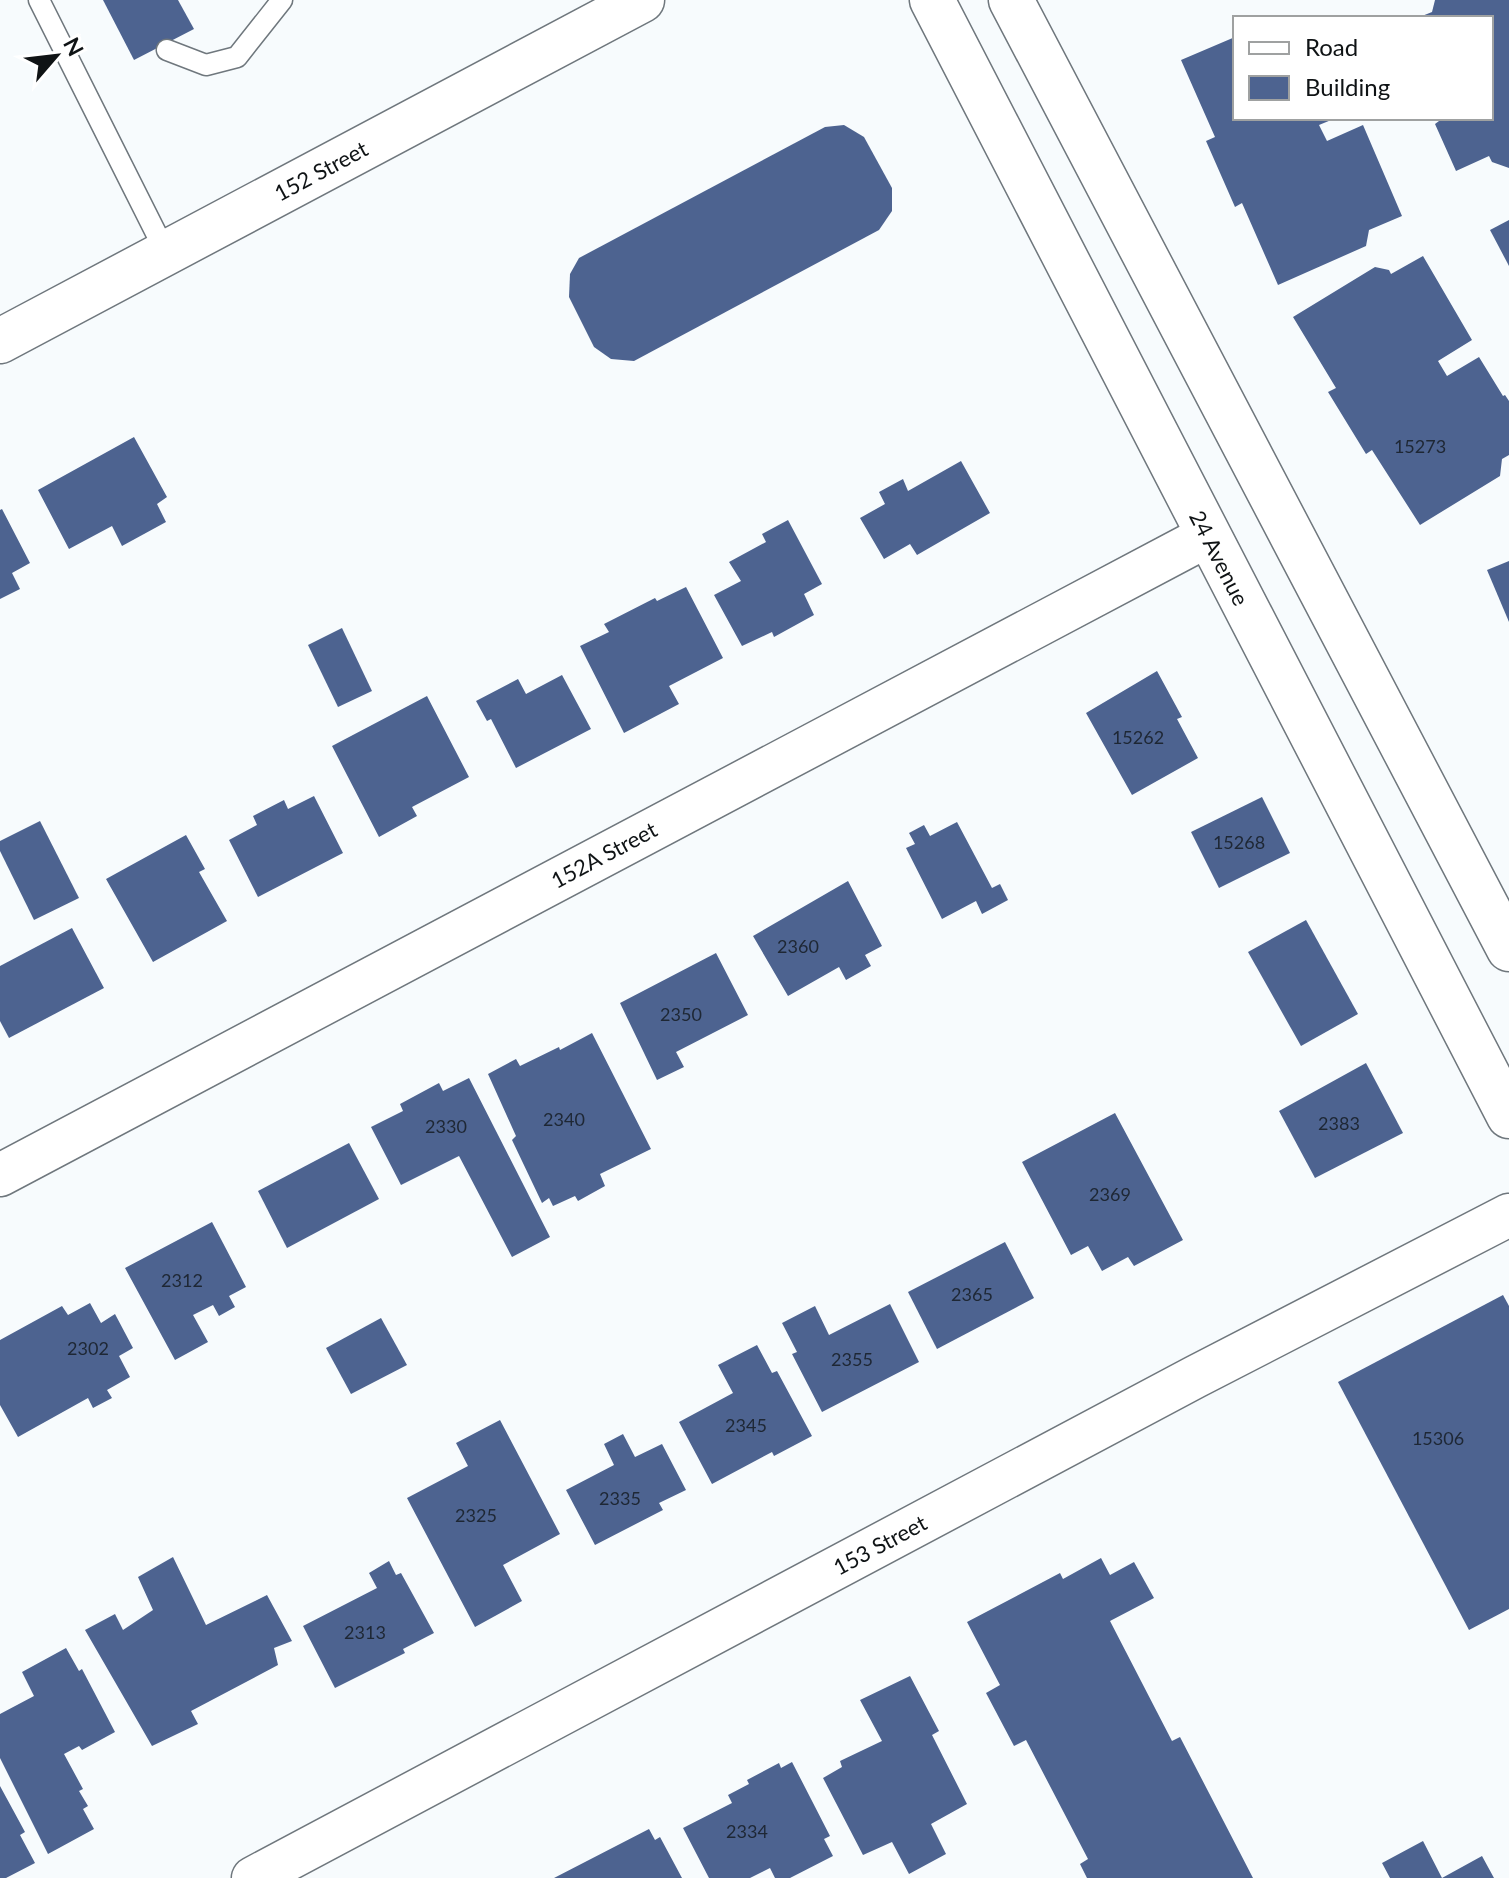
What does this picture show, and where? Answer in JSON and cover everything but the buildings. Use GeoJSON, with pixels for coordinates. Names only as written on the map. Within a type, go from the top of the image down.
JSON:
{"type":"FeatureCollection","features":[{"type":"Feature","properties":{"kind":"main road","name":"152 Street"},"geometry":{"type":"LineString","coordinates":[[0,341],[642,0]]}},
{"type":"Feature","properties":{"kind":"main road","name":"24 Avenue"},"geometry":{"type":"LineString","coordinates":[[932,0],[1509,1116]]}},
{"type":"Feature","properties":{"kind":"main road"},"geometry":{"type":"LineString","coordinates":[[1011,0],[1509,949]]}},
{"type":"Feature","properties":{"kind":"street","name":"152A Street"},"geometry":{"type":"LineString","coordinates":[[0,1175],[1207,536]]}},
{"type":"Feature","properties":{"kind":"street","name":"153 Street"},"geometry":{"type":"LineString","coordinates":[[253,1878],[1182,1384],[1509,1215]]}},
{"type":"Feature","properties":{"kind":"lane"},"geometry":{"type":"LineString","coordinates":[[39,0],[166,253]]}},
{"type":"Feature","properties":{"kind":"lane"},"geometry":{"type":"LineString","coordinates":[[167,50],[206,65],[237,57],[282,0]]}}]}
